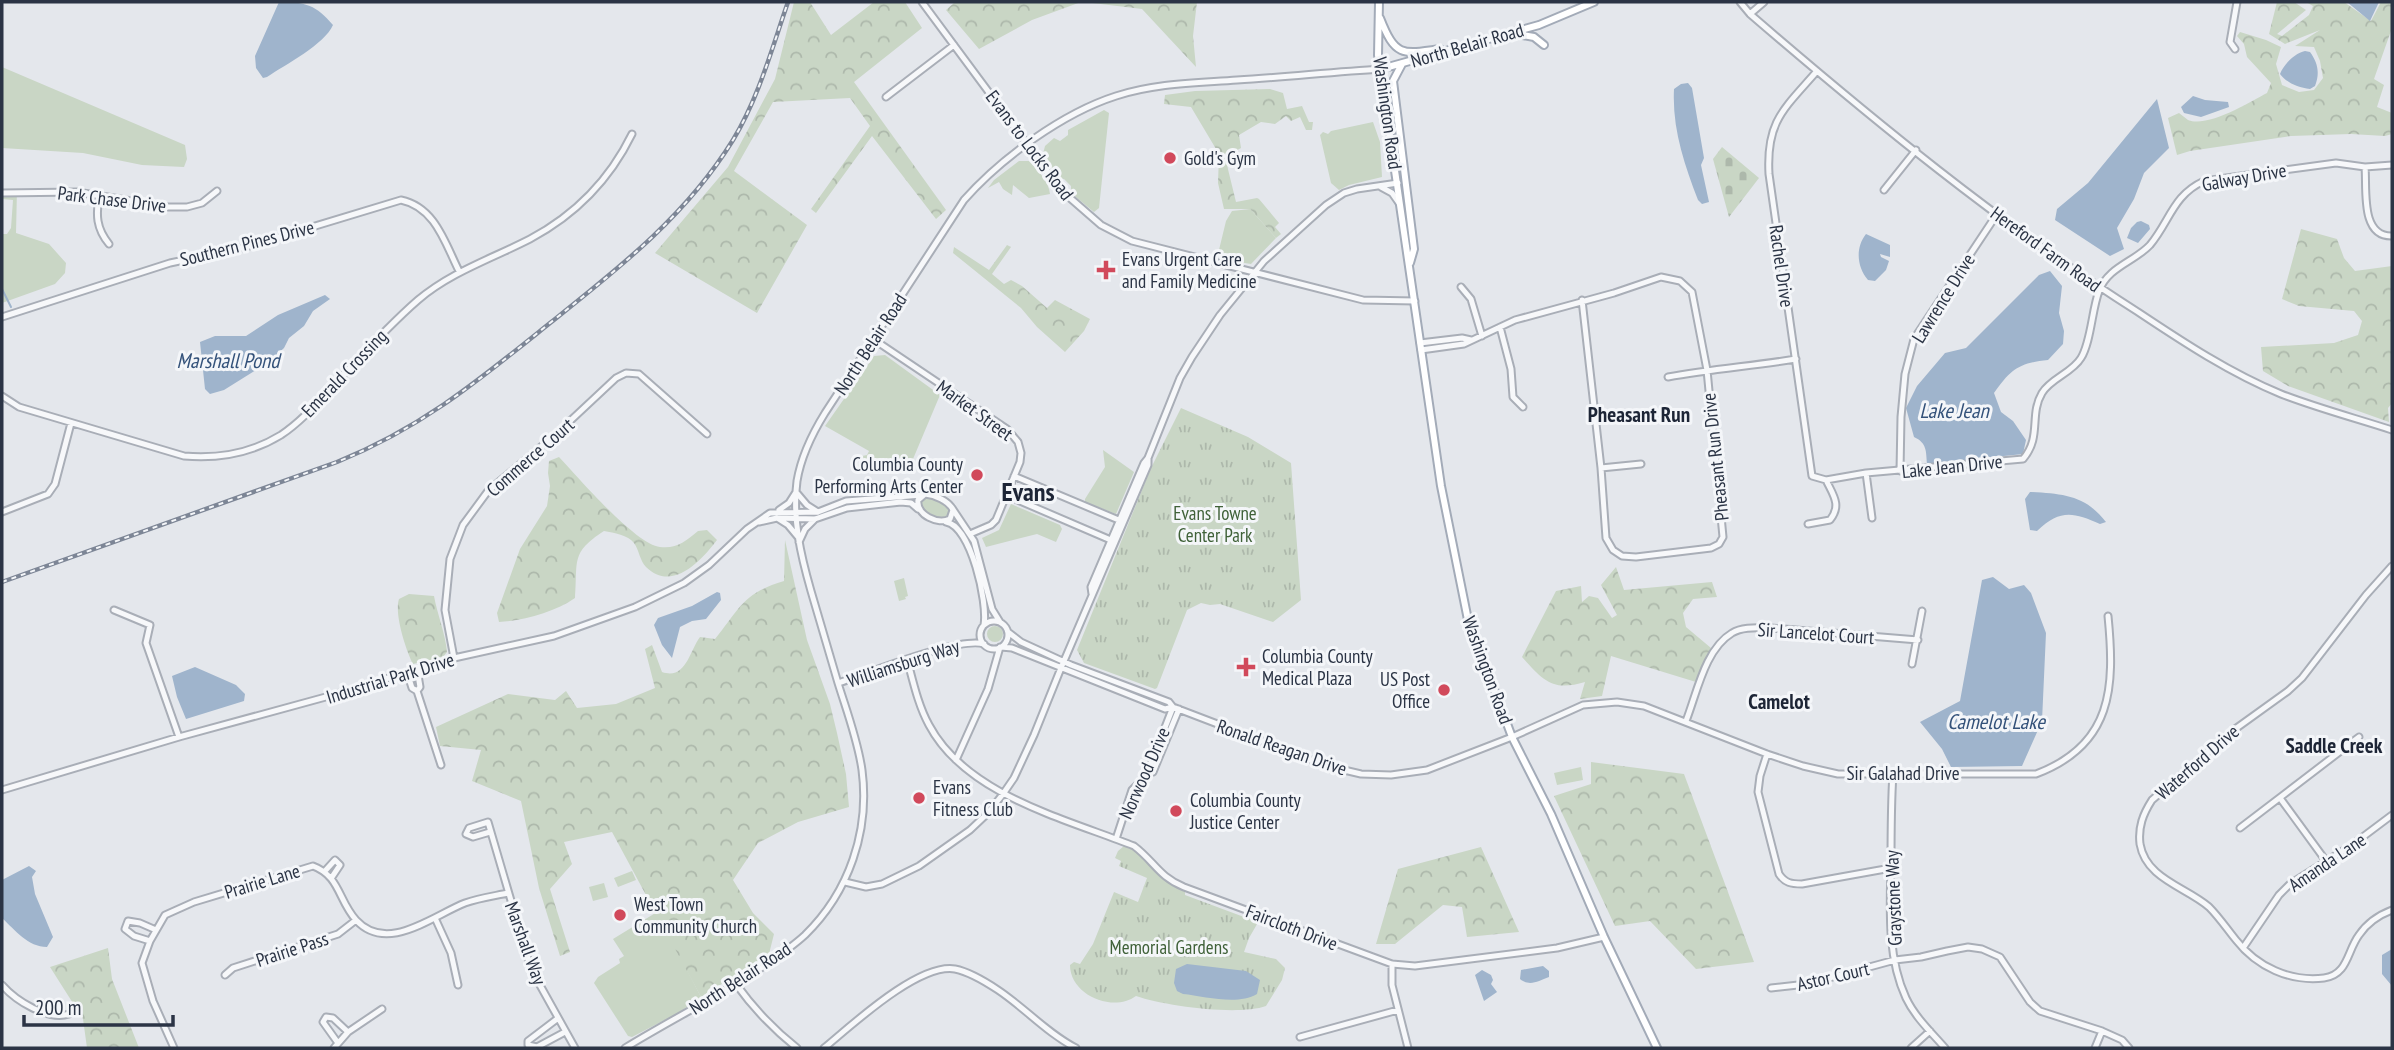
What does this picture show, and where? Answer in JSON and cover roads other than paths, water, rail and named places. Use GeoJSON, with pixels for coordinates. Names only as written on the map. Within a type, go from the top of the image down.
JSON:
{"type":"FeatureCollection","features":[{"type":"Feature","properties":{"kind":"main road","name":"Washington Road"},"geometry":{"type":"LineString","coordinates":[[1379,2],[1381,69],[1409,265],[1441,486],[1468,620],[1512,737],[1551,814],[1604,937],[1657,1048]]}},
{"type":"Feature","properties":{"kind":"main road","name":"North Belair Road"},"geometry":{"type":"LineString","coordinates":[[1381,69],[1539,25],[1594,2]]}},
{"type":"Feature","properties":{"kind":"main road"},"geometry":{"type":"LineString","coordinates":[[1378,15],[1388,41],[1399,50],[1410,54],[1459,47]]}},
{"type":"Feature","properties":{"kind":"main road"},"geometry":{"type":"LineString","coordinates":[[1511,33],[1534,37],[1544,45]]}},
{"type":"Feature","properties":{"kind":"main road","name":"Washington Road"},"geometry":{"type":"LineString","coordinates":[[1402,64],[1393,81],[1414,249],[1409,265]]}},
{"type":"Feature","properties":{"kind":"street","name":"Evans to Locks Road"},"geometry":{"type":"LineString","coordinates":[[922,2],[1062,191],[1101,225],[1132,241],[1363,300],[1415,301]]}},
{"type":"Feature","properties":{"kind":"street","name":"Hereford Farm Road"},"geometry":{"type":"LineString","coordinates":[[1740,2],[1817,71],[1916,150],[1997,214],[2100,288],[2201,353],[2280,393],[2392,430]]}},
{"type":"Feature","properties":{"kind":"street"},"geometry":{"type":"LineString","coordinates":[[1751,14],[1764,2]]}},
{"type":"Feature","properties":{"kind":"street"},"geometry":{"type":"LineString","coordinates":[[2235,49],[2230,42],[2237,2]]}},
{"type":"Feature","properties":{"kind":"street"},"geometry":{"type":"LineString","coordinates":[[886,97],[954,45]]}},
{"type":"Feature","properties":{"kind":"street","name":"North Belair Road"},"geometry":{"type":"LineString","coordinates":[[625,1048],[736,984],[804,936],[825,913],[845,882],[862,825],[862,770],[799,540],[796,492],[802,462],[816,428],[964,200],[992,171],[1027,144],[1076,114],[1109,99],[1161,86],[1381,69]]}},
{"type":"Feature","properties":{"kind":"street","name":"Rachel Drive"},"geometry":{"type":"LineString","coordinates":[[1812,476],[1768,151],[1775,124],[1817,71]]}},
{"type":"Feature","properties":{"kind":"street","name":"Emerald Crossing"},"geometry":{"type":"LineString","coordinates":[[2,396],[19,407],[184,456],[228,456],[256,447],[281,434],[306,415],[407,310],[459,271],[527,240],[569,214],[608,174],[632,134]]}},
{"type":"Feature","properties":{"kind":"street"},"geometry":{"type":"LineString","coordinates":[[1884,190],[1916,150]]}},
{"type":"Feature","properties":{"kind":"street","name":"Galway Drive"},"geometry":{"type":"LineString","coordinates":[[2100,288],[2113,271],[2150,245],[2180,196],[2204,181],[2336,163],[2365,167],[2392,165]]}},
{"type":"Feature","properties":{"kind":"street"},"geometry":{"type":"LineString","coordinates":[[2365,167],[2368,222],[2374,231],[2392,236]]}},
{"type":"Feature","properties":{"kind":"street"},"geometry":{"type":"LineString","coordinates":[[845,882],[866,887],[881,884],[919,866],[970,830],[988,813],[1014,778],[1092,594],[1091,587],[1148,465],[1148,458],[1186,368],[1220,315],[1254,272],[1326,205],[1345,193],[1398,183]]}},
{"type":"Feature","properties":{"kind":"street"},"geometry":{"type":"LineString","coordinates":[[1374,186],[1389,190],[1402,206]]}},
{"type":"Feature","properties":{"kind":"street","name":"Park Chase Drive"},"geometry":{"type":"LineString","coordinates":[[2,192],[53,190],[168,207],[187,207],[202,203],[217,191]]}},
{"type":"Feature","properties":{"kind":"street"},"geometry":{"type":"LineString","coordinates":[[99,195],[96,215],[100,233],[109,244]]}},
{"type":"Feature","properties":{"kind":"street","name":"Southern Pines Drive"},"geometry":{"type":"LineString","coordinates":[[2,317],[170,263],[246,247],[401,200],[412,202],[424,209],[459,271]]}},
{"type":"Feature","properties":{"kind":"street","name":"Lawrence Drive"},"geometry":{"type":"LineString","coordinates":[[1900,471],[1905,374],[1914,339],[1997,214]]}},
{"type":"Feature","properties":{"kind":"street","name":"Pheasant Run Drive"},"geometry":{"type":"LineString","coordinates":[[1421,346],[1462,338],[1471,340],[1515,320],[1661,277],[1680,281],[1692,292],[1707,370],[1723,537],[1719,544],[1711,548],[1636,557],[1622,556],[1613,550],[1606,538],[1583,300]]}},
{"type":"Feature","properties":{"kind":"street"},"geometry":{"type":"LineString","coordinates":[[1461,287],[1471,299],[1482,336]]}},
{"type":"Feature","properties":{"kind":"street","name":"Lake Jean Drive"},"geometry":{"type":"LineString","coordinates":[[1812,476],[1826,480],[1866,473],[2023,458],[2031,449],[2036,433],[2036,410],[2042,393],[2082,357],[2100,288]]}},
{"type":"Feature","properties":{"kind":"street"},"geometry":{"type":"LineString","coordinates":[[1500,327],[1511,369],[1513,397],[1523,407]]}},
{"type":"Feature","properties":{"kind":"street","name":"Market Street"},"geometry":{"type":"LineString","coordinates":[[873,339],[1012,433],[1018,442],[1021,453],[994,522],[970,534]]}},
{"type":"Feature","properties":{"kind":"street"},"geometry":{"type":"LineString","coordinates":[[1668,377],[1796,359]]}},
{"type":"Feature","properties":{"kind":"street","name":"Commerce Court"},"geometry":{"type":"LineString","coordinates":[[454,658],[445,610],[450,559],[463,525],[488,491],[626,373],[639,374],[707,434]]}},
{"type":"Feature","properties":{"kind":"street"},"geometry":{"type":"LineString","coordinates":[[2,512],[48,494],[55,484],[72,423]]}},
{"type":"Feature","properties":{"kind":"street"},"geometry":{"type":"LineString","coordinates":[[1601,468],[1641,464]]}},
{"type":"Feature","properties":{"kind":"street"},"geometry":{"type":"LineString","coordinates":[[1866,473],[1871,518]]}},
{"type":"Feature","properties":{"kind":"street"},"geometry":{"type":"LineString","coordinates":[[1014,476],[1122,522]]}},
{"type":"Feature","properties":{"kind":"street"},"geometry":{"type":"LineString","coordinates":[[1808,524],[1830,520],[1836,512],[1837,501],[1826,480]]}},
{"type":"Feature","properties":{"kind":"street"},"geometry":{"type":"LineString","coordinates":[[818,512],[807,505],[796,492],[788,505],[777,515],[799,540],[807,526],[815,519],[859,503],[931,495],[952,508],[952,517],[946,522]]}},
{"type":"Feature","properties":{"kind":"street"},"geometry":{"type":"LineString","coordinates":[[918,509],[917,503],[922,495]]}},
{"type":"Feature","properties":{"kind":"street"},"geometry":{"type":"LineString","coordinates":[[1006,495],[1114,541]]}},
{"type":"Feature","properties":{"kind":"street"},"geometry":{"type":"LineString","coordinates":[[797,515],[818,512],[846,501],[905,502],[939,521],[957,527],[968,545],[984,604],[982,628],[994,662]]}},
{"type":"Feature","properties":{"kind":"street","name":"Ronald Reagan Drive"},"geometry":{"type":"LineString","coordinates":[[952,508],[970,534],[977,550],[992,609],[1008,632],[1062,664],[1165,709],[1176,708],[1327,766],[1362,774],[1391,775],[1427,770],[1512,737]]}},
{"type":"Feature","properties":{"kind":"street","name":"Industrial Park Drive"},"geometry":{"type":"LineString","coordinates":[[2,790],[454,658],[554,636],[635,607],[684,583],[709,565],[756,523],[777,515],[797,515]]}},
{"type":"Feature","properties":{"kind":"street"},"geometry":{"type":"LineString","coordinates":[[797,515],[815,519]]}},
{"type":"Feature","properties":{"kind":"street","name":"Waterford Drive"},"geometry":{"type":"LineString","coordinates":[[2392,566],[2366,595],[2302,678],[2231,732],[2152,800],[2144,812],[2140,826],[2142,852],[2147,863],[2163,877],[2206,904],[2252,957],[2276,972],[2293,977],[2325,978],[2342,970],[2361,932],[2382,914],[2392,910]]}},
{"type":"Feature","properties":{"kind":"street"},"geometry":{"type":"LineString","coordinates":[[114,610],[150,625],[146,643],[179,737]]}},
{"type":"Feature","properties":{"kind":"street"},"geometry":{"type":"LineString","coordinates":[[1912,664],[1922,611]]}},
{"type":"Feature","properties":{"kind":"street","name":"Sir Galahad Drive"},"geometry":{"type":"LineString","coordinates":[[1512,737],[1583,705],[1617,702],[1644,706],[1767,754],[1838,774],[2036,774],[2056,766],[2077,751],[2105,711],[2111,652],[2108,616]]}},
{"type":"Feature","properties":{"kind":"street"},"geometry":{"type":"LineString","coordinates":[[982,628],[990,621],[1000,622]]}},
{"type":"Feature","properties":{"kind":"street","name":"Williamsburg Way"},"geometry":{"type":"LineString","coordinates":[[969,642],[982,628]]}},
{"type":"Feature","properties":{"kind":"street","name":"Sir Lancelot Court"},"geometry":{"type":"LineString","coordinates":[[1686,721],[1707,665],[1719,645],[1733,632],[1749,628],[1771,628],[1918,640]]}},
{"type":"Feature","properties":{"kind":"street"},"geometry":{"type":"LineString","coordinates":[[956,760],[988,689],[994,662],[1000,647],[1007,640],[1008,632]]}},
{"type":"Feature","properties":{"kind":"street","name":"Williamsburg Way"},"geometry":{"type":"LineString","coordinates":[[838,684],[907,659],[969,642],[986,645]]}},
{"type":"Feature","properties":{"kind":"street","name":"Ronald Reagan Drive"},"geometry":{"type":"LineString","coordinates":[[986,645],[1012,648],[1062,664]]}},
{"type":"Feature","properties":{"kind":"street","name":"Faircloth Drive"},"geometry":{"type":"LineString","coordinates":[[907,659],[930,727],[956,760],[1003,794],[1134,846],[1168,880],[1392,964],[1415,966],[1557,948],[1604,937]]}},
{"type":"Feature","properties":{"kind":"street"},"geometry":{"type":"LineString","coordinates":[[417,669],[420,687],[417,691]]}},
{"type":"Feature","properties":{"kind":"street"},"geometry":{"type":"LineString","coordinates":[[407,673],[412,688],[417,691],[441,765]]}},
{"type":"Feature","properties":{"kind":"street","name":"Norwood Drive"},"geometry":{"type":"LineString","coordinates":[[1116,839],[1134,788],[1151,771],[1176,708]]}},
{"type":"Feature","properties":{"kind":"street"},"geometry":{"type":"LineString","coordinates":[[2240,828],[2359,737]]}},
{"type":"Feature","properties":{"kind":"street"},"geometry":{"type":"LineString","coordinates":[[1767,754],[1758,792],[1779,874],[1783,880],[1802,884],[1891,868]]}},
{"type":"Feature","properties":{"kind":"street","name":"Graystone Way"},"geometry":{"type":"LineString","coordinates":[[1893,773],[1891,936],[1895,960],[1906,999],[1917,1017],[1945,1048]]}},
{"type":"Feature","properties":{"kind":"street"},"geometry":{"type":"LineString","coordinates":[[2280,798],[2326,861]]}},
{"type":"Feature","properties":{"kind":"street","name":"Amanda Lane"},"geometry":{"type":"LineString","coordinates":[[2243,948],[2279,895],[2290,884],[2392,816]]}},
{"type":"Feature","properties":{"kind":"street","name":"Marshall Way"},"geometry":{"type":"LineString","coordinates":[[491,832],[531,969],[575,1048]]}},
{"type":"Feature","properties":{"kind":"street"},"geometry":{"type":"LineString","coordinates":[[325,871],[335,860],[340,865],[332,877]]}},
{"type":"Feature","properties":{"kind":"street","name":"Prairie Lane"},"geometry":{"type":"LineString","coordinates":[[174,1048],[153,1001],[142,964],[150,941],[165,915],[194,902],[313,866],[332,877],[356,920]]}},
{"type":"Feature","properties":{"kind":"street"},"geometry":{"type":"LineString","coordinates":[[356,920],[374,933],[403,932],[466,903],[508,893]]}},
{"type":"Feature","properties":{"kind":"street"},"geometry":{"type":"LineString","coordinates":[[435,918],[451,953],[458,985]]}},
{"type":"Feature","properties":{"kind":"street","name":"Prairie Pass"},"geometry":{"type":"LineString","coordinates":[[226,975],[233,968],[338,934],[356,920]]}},
{"type":"Feature","properties":{"kind":"street"},"geometry":{"type":"LineString","coordinates":[[150,941],[134,936],[125,929],[128,921],[156,930]]}},
{"type":"Feature","properties":{"kind":"street","name":"Astor Court"},"geometry":{"type":"LineString","coordinates":[[1771,988],[1807,984],[1895,960],[1968,947],[1982,948],[2000,957],[2030,1002],[2040,1011],[2102,1031],[2122,1040],[2129,1048]]}},
{"type":"Feature","properties":{"kind":"street"},"geometry":{"type":"LineString","coordinates":[[1392,964],[1390,978],[1408,1048]]}},
{"type":"Feature","properties":{"kind":"street"},"geometry":{"type":"LineString","coordinates":[[824,1048],[884,998],[928,974],[953,969],[978,978],[1000,991],[1063,1041],[1076,1048]]}},
{"type":"Feature","properties":{"kind":"street"},"geometry":{"type":"LineString","coordinates":[[736,984],[771,1027],[797,1048]]}},
{"type":"Feature","properties":{"kind":"street"},"geometry":{"type":"LineString","coordinates":[[2,985],[25,1003],[54,1016],[69,1014]]}},
{"type":"Feature","properties":{"kind":"street"},"geometry":{"type":"LineString","coordinates":[[348,1032],[333,1018],[326,1017],[323,1022],[336,1046],[348,1032],[382,1009]]}},
{"type":"Feature","properties":{"kind":"street"},"geometry":{"type":"LineString","coordinates":[[1300,1037],[1398,1010]]}},
{"type":"Feature","properties":{"kind":"street"},"geometry":{"type":"LineString","coordinates":[[557,1019],[531,1036],[528,1045],[537,1047],[565,1032]]}},
{"type":"Feature","properties":{"kind":"street"},"geometry":{"type":"LineString","coordinates":[[1910,1048],[1930,1031]]}},
{"type":"Feature","properties":{"kind":"street"},"geometry":{"type":"LineString","coordinates":[[2095,1048],[2102,1031]]}},
{"type":"Feature","properties":{"kind":"street"},"geometry":{"type":"LineString","coordinates":[[1057,1048],[1063,1041]]}},
{"type":"Feature","properties":{"kind":"water"},"geometry":{"type":"Polygon","coordinates":[[[279,2],[310,6],[333,25],[313,47],[263,78],[256,68],[255,56],[279,2]]]}},
{"type":"Feature","properties":{"kind":"water"},"geometry":{"type":"Polygon","coordinates":[[[2347,2],[2379,2],[2370,21],[2347,2]]]}},
{"type":"Feature","properties":{"kind":"water"},"geometry":{"type":"Polygon","coordinates":[[[2305,51],[2310,52],[2317,68],[2315,86],[2310,89],[2286,80],[2280,74],[2290,60],[2305,51]]]}},
{"type":"Feature","properties":{"kind":"water"},"geometry":{"type":"Polygon","coordinates":[[[1688,83],[1692,88],[1704,158],[1701,165],[1709,202],[1702,204],[1698,200],[1684,159],[1675,118],[1674,89],[1688,83]]]}},
{"type":"Feature","properties":{"kind":"water"},"geometry":{"type":"Polygon","coordinates":[[[2193,96],[2228,102],[2229,107],[2201,117],[2184,113],[2181,107],[2193,96]]]}},
{"type":"Feature","properties":{"kind":"water"},"geometry":{"type":"Polygon","coordinates":[[[2157,99],[2169,148],[2144,173],[2134,199],[2117,228],[2124,249],[2110,256],[2055,220],[2057,209],[2088,183],[2157,99]]]}},
{"type":"Feature","properties":{"kind":"water"},"geometry":{"type":"Polygon","coordinates":[[[2141,221],[2149,225],[2150,229],[2138,243],[2127,238],[2131,228],[2141,221]]]}},
{"type":"Feature","properties":{"kind":"water"},"geometry":{"type":"Polygon","coordinates":[[[1866,234],[1890,245],[1890,257],[1880,254],[1889,261],[1886,270],[1875,281],[1868,280],[1860,263],[1860,245],[1866,234]]]}},
{"type":"Feature","properties":{"kind":"water","name":"Lake Jean"},"geometry":{"type":"Polygon","coordinates":[[[2050,271],[2062,286],[2059,313],[2064,331],[2063,344],[2048,360],[2016,369],[1994,393],[2001,412],[2013,421],[2026,440],[2023,454],[1927,464],[1925,448],[1914,437],[1906,408],[1917,386],[1945,353],[1966,348],[2039,275],[2050,271]]]}},
{"type":"Feature","properties":{"kind":"water","name":"Marshall Pond"},"geometry":{"type":"Polygon","coordinates":[[[325,295],[330,299],[313,311],[304,326],[289,338],[284,348],[269,362],[224,390],[210,394],[205,389],[200,342],[215,336],[246,336],[278,315],[325,295]]]}},
{"type":"Feature","properties":{"kind":"water"},"geometry":{"type":"Polygon","coordinates":[[[2030,492],[2081,501],[2106,522],[2100,524],[2067,515],[2053,519],[2037,531],[2030,530],[2025,499],[2030,492]]]}},
{"type":"Feature","properties":{"kind":"water","name":"Camelot Lake"},"geometry":{"type":"Polygon","coordinates":[[[1993,577],[2009,589],[2024,585],[2031,593],[2046,633],[2042,721],[2022,766],[1951,767],[1942,749],[1920,722],[1960,701],[1982,580],[1993,577]]]}},
{"type":"Feature","properties":{"kind":"water"},"geometry":{"type":"Polygon","coordinates":[[[717,592],[720,593],[721,600],[706,619],[692,621],[680,627],[672,658],[662,645],[654,625],[658,618],[692,606],[717,592]]]}},
{"type":"Feature","properties":{"kind":"water"},"geometry":{"type":"Polygon","coordinates":[[[195,667],[236,685],[245,694],[244,701],[186,719],[172,676],[195,667]]]}},
{"type":"Feature","properties":{"kind":"water"},"geometry":{"type":"Polygon","coordinates":[[[29,866],[36,871],[32,877],[35,894],[53,937],[47,947],[28,941],[2,918],[2,880],[29,866]]]}},
{"type":"Feature","properties":{"kind":"water"},"geometry":{"type":"Polygon","coordinates":[[[2392,949],[2392,986],[2382,974],[2382,955],[2392,949]]]}},
{"type":"Feature","properties":{"kind":"water"},"geometry":{"type":"Polygon","coordinates":[[[1187,964],[1246,971],[1260,980],[1257,994],[1249,998],[1230,1000],[1183,994],[1177,991],[1174,983],[1176,969],[1187,964]]]}},
{"type":"Feature","properties":{"kind":"water"},"geometry":{"type":"Polygon","coordinates":[[[1543,966],[1549,971],[1549,977],[1531,983],[1520,979],[1521,970],[1543,966]]]}},
{"type":"Feature","properties":{"kind":"water"},"geometry":{"type":"Polygon","coordinates":[[[1482,970],[1491,975],[1491,984],[1497,992],[1484,1001],[1475,975],[1482,970]]]}},
{"type":"Feature","properties":{"kind":"waterway"},"geometry":{"type":"LineString","coordinates":[[2,289],[11,307]]}},
{"type":"Feature","properties":{"kind":"railway"},"geometry":{"type":"LineString","coordinates":[[2,582],[337,462],[397,434],[474,383],[626,261],[673,217],[694,193],[742,124],[764,72],[788,2]]}},
{"type":"Feature","properties":{"kind":"place","name":"Gold's Gym"},"geometry":{"type":"Point","coordinates":[1170,158]}},
{"type":"Feature","properties":{"kind":"place","name":"Evans Urgent Care and Family Medicine"},"geometry":{"type":"Point","coordinates":[1106,270]}},
{"type":"Feature","properties":{"kind":"place","name":"Columbia County Performing Arts Center"},"geometry":{"type":"Point","coordinates":[977,475]}},
{"type":"Feature","properties":{"kind":"place","name":"Columbia County Medical Plaza"},"geometry":{"type":"Point","coordinates":[1246,667]}},
{"type":"Feature","properties":{"kind":"place","name":"US Post Office"},"geometry":{"type":"Point","coordinates":[1444,690]}},
{"type":"Feature","properties":{"kind":"place","name":"Evans Fitness Club"},"geometry":{"type":"Point","coordinates":[919,798]}},
{"type":"Feature","properties":{"kind":"place","name":"Columbia County Justice Center"},"geometry":{"type":"Point","coordinates":[1176,811]}},
{"type":"Feature","properties":{"kind":"place","name":"West Town Community Church"},"geometry":{"type":"Point","coordinates":[620,915]}},
{"type":"Feature","properties":{"kind":"district","name":"Pheasant Run"},"geometry":{"type":"Point","coordinates":[1639,414]}},
{"type":"Feature","properties":{"kind":"district","name":"Evans"},"geometry":{"type":"Point","coordinates":[1028,491]}},
{"type":"Feature","properties":{"kind":"district","name":"Camelot"},"geometry":{"type":"Point","coordinates":[1779,701]}},
{"type":"Feature","properties":{"kind":"district","name":"Saddle Creek"},"geometry":{"type":"Point","coordinates":[2334,745]}},
{"type":"Feature","properties":{"kind":"park label","name":"Evans Towne Center Park"},"geometry":{"type":"Point","coordinates":[1215,524]}},
{"type":"Feature","properties":{"kind":"park label","name":"Memorial Gardens"},"geometry":{"type":"Point","coordinates":[1169,947]}}]}
